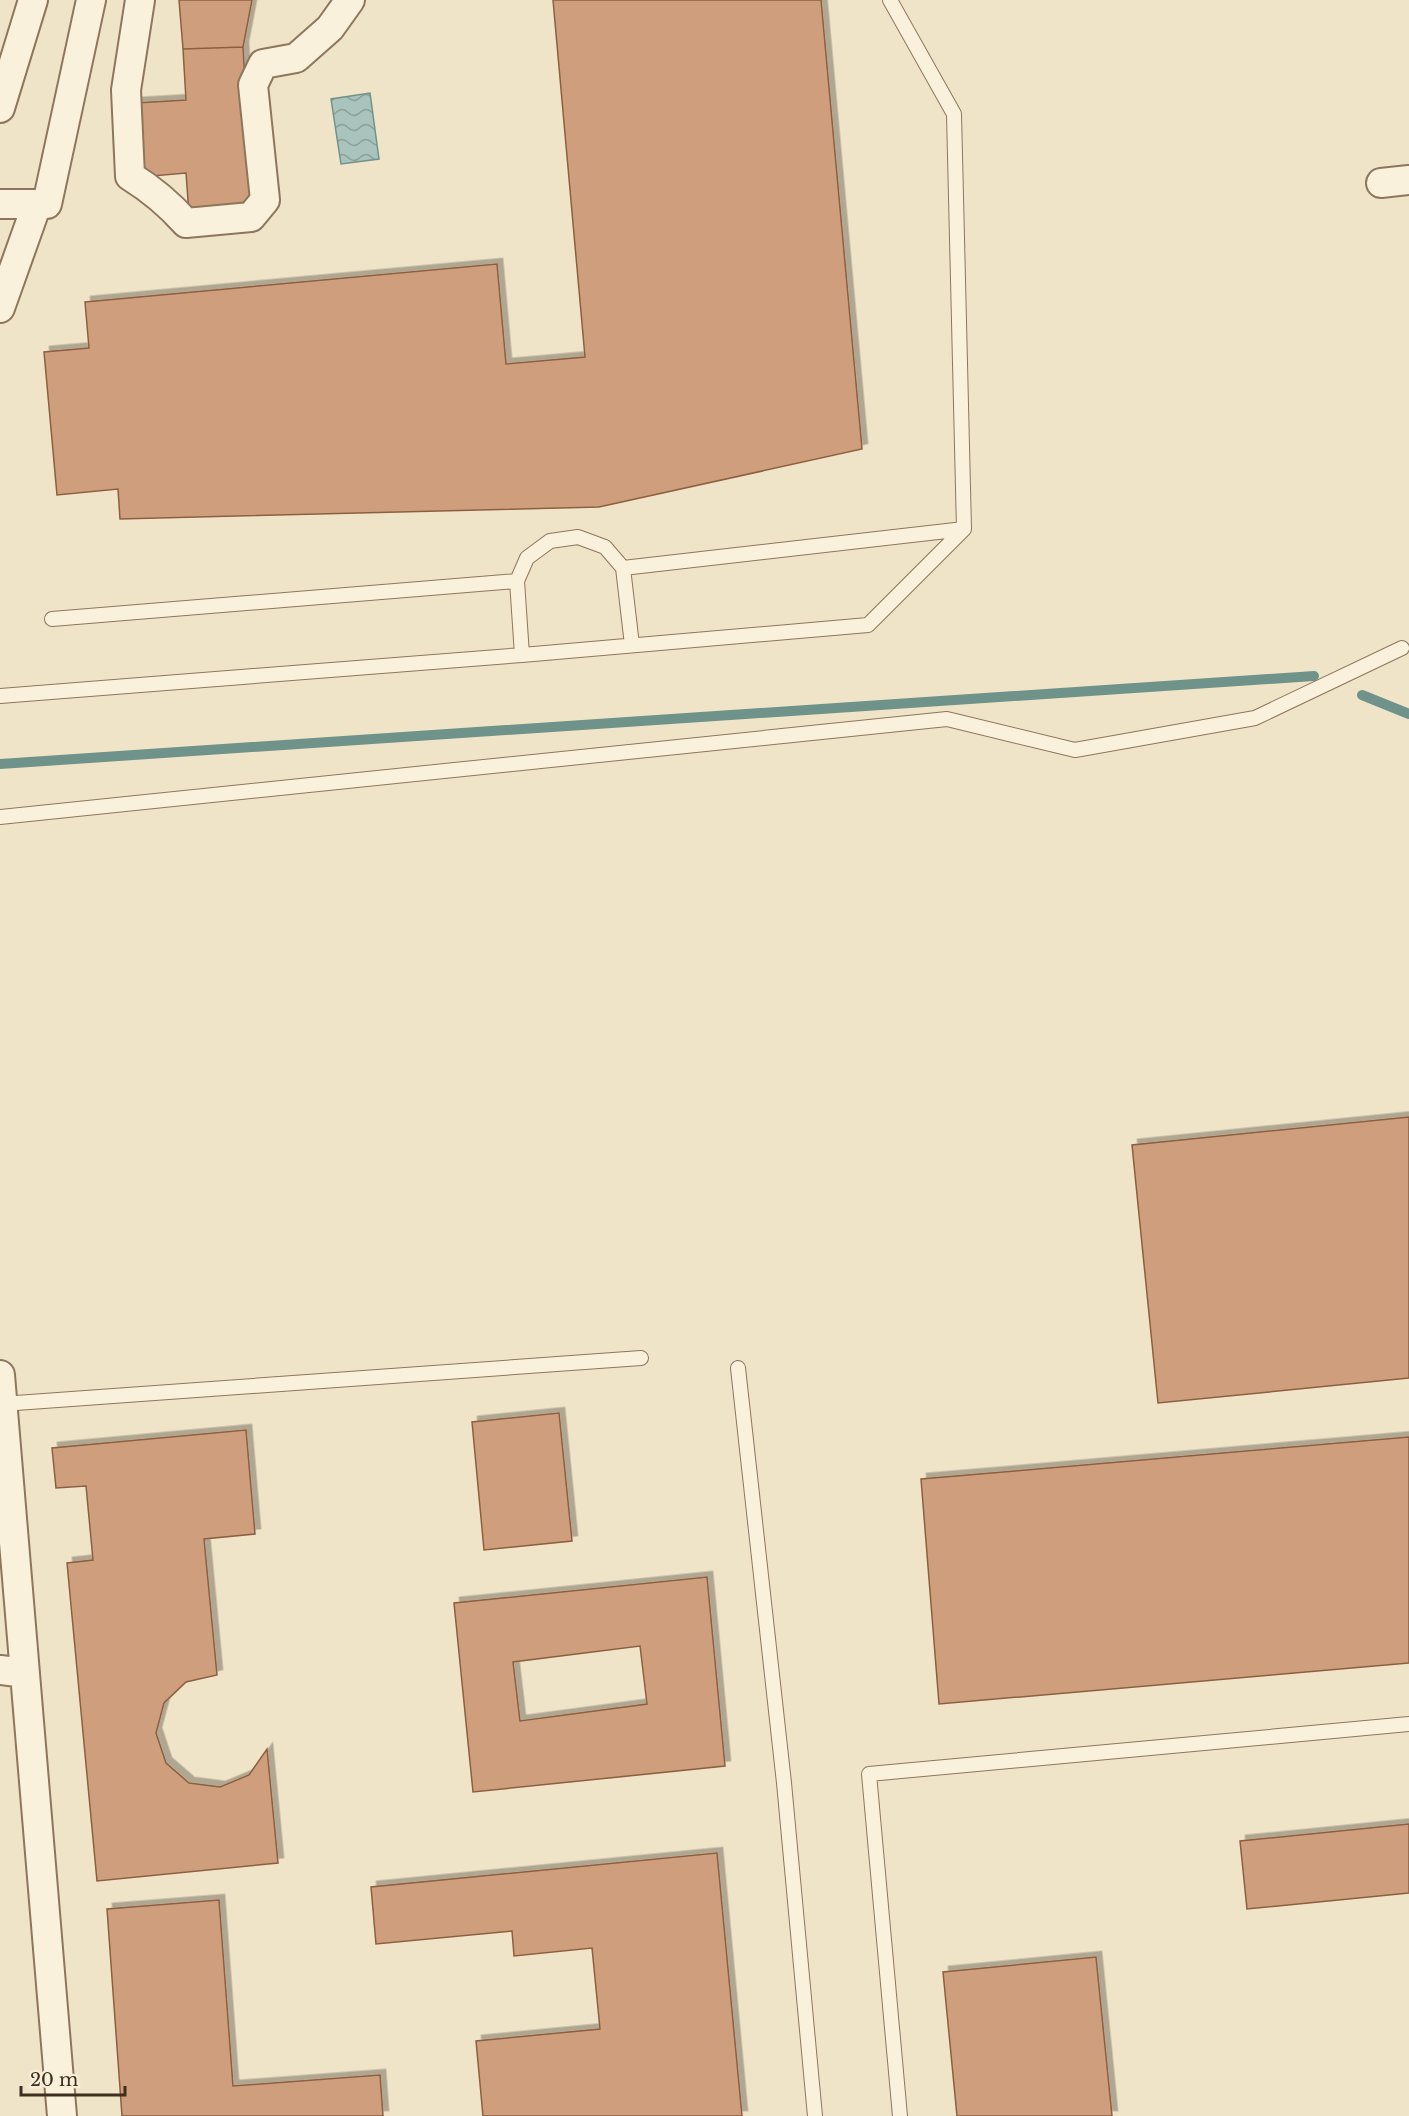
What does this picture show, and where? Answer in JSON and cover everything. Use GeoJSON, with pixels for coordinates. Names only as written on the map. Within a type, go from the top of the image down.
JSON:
{"type":"FeatureCollection","features":[{"type":"Feature","properties":{"kind":"street"},"geometry":{"type":"LineString","coordinates":[[0,108],[33,0]]}},
{"type":"Feature","properties":{"kind":"street"},"geometry":{"type":"LineString","coordinates":[[0,308],[51,204],[92,0]]}},
{"type":"Feature","properties":{"kind":"street"},"geometry":{"type":"LineString","coordinates":[[140,0],[126,90],[130,176],[147,186],[186,223],[251,217],[265,200],[253,85],[264,64],[296,58],[330,28],[350,0]]}},
{"type":"Feature","properties":{"kind":"street"},"geometry":{"type":"LineString","coordinates":[[1381,183],[1409,180]]}},
{"type":"Feature","properties":{"kind":"street"},"geometry":{"type":"LineString","coordinates":[[0,204],[51,204]]}},
{"type":"Feature","properties":{"kind":"street"},"geometry":{"type":"LineString","coordinates":[[0,1375],[13,1671],[63,2116]]}},
{"type":"Feature","properties":{"kind":"lane"},"geometry":{"type":"LineString","coordinates":[[0,696],[868,625],[964,529],[954,114],[890,0]]}},
{"type":"Feature","properties":{"kind":"lane"},"geometry":{"type":"LineString","coordinates":[[623,568],[964,529]]}},
{"type":"Feature","properties":{"kind":"lane"},"geometry":{"type":"LineString","coordinates":[[522,655],[517,581],[527,558],[550,541],[578,537],[604,547],[623,568],[632,645]]}},
{"type":"Feature","properties":{"kind":"lane"},"geometry":{"type":"LineString","coordinates":[[52,619],[517,581]]}},
{"type":"Feature","properties":{"kind":"lane"},"geometry":{"type":"LineString","coordinates":[[0,817],[947,719],[1075,750],[1256,718],[1402,648]]}},
{"type":"Feature","properties":{"kind":"lane"},"geometry":{"type":"LineString","coordinates":[[2,1404],[641,1359]]}},
{"type":"Feature","properties":{"kind":"lane"},"geometry":{"type":"LineString","coordinates":[[738,1368],[784,1783],[815,2116]]}},
{"type":"Feature","properties":{"kind":"lane"},"geometry":{"type":"LineString","coordinates":[[900,2116],[869,1774],[1409,1724]]}},
{"type":"Feature","properties":{"kind":"water"},"geometry":{"type":"Polygon","coordinates":[[[370,93],[379,159],[341,164],[331,99],[370,93]]]}},
{"type":"Feature","properties":{"kind":"building"},"geometry":{"type":"Polygon","coordinates":[[[179,0],[252,0],[243,47],[183,49],[179,0]]]}},
{"type":"Feature","properties":{"kind":"building"},"geometry":{"type":"Polygon","coordinates":[[[553,0],[821,0],[862,449],[599,507],[120,519],[118,489],[57,495],[44,352],[89,348],[85,302],[497,264],[506,364],[585,357],[553,0]]]}},
{"type":"Feature","properties":{"kind":"building"},"geometry":{"type":"Polygon","coordinates":[[[243,47],[252,206],[189,214],[186,173],[141,177],[136,103],[186,100],[183,49],[243,47]]]}},
{"type":"Feature","properties":{"kind":"building"},"geometry":{"type":"Polygon","coordinates":[[[1409,1117],[1409,1378],[1158,1403],[1132,1145],[1409,1117]]]}},
{"type":"Feature","properties":{"kind":"building"},"geometry":{"type":"Polygon","coordinates":[[[559,1413],[572,1541],[484,1550],[472,1422],[559,1413]]]}},
{"type":"Feature","properties":{"kind":"building"},"geometry":{"type":"Polygon","coordinates":[[[246,1430],[255,1534],[204,1539],[217,1675],[186,1682],[164,1703],[156,1733],[166,1763],[189,1783],[220,1787],[249,1775],[267,1749],[278,1863],[97,1881],[67,1563],[93,1560],[86,1486],[56,1488],[52,1448],[246,1430]]]}},
{"type":"Feature","properties":{"kind":"building"},"geometry":{"type":"Polygon","coordinates":[[[1409,1437],[1409,1663],[939,1704],[921,1479],[1409,1437]]]}},
{"type":"Feature","properties":{"kind":"building"},"geometry":{"type":"Polygon","coordinates":[[[707,1577],[725,1766],[473,1792],[454,1603],[707,1577]],[[640,1646],[513,1662],[520,1721],[647,1704],[640,1646]]]}},
{"type":"Feature","properties":{"kind":"building"},"geometry":{"type":"Polygon","coordinates":[[[1409,1824],[1409,1893],[1247,1909],[1240,1841],[1409,1824]]]}},
{"type":"Feature","properties":{"kind":"building"},"geometry":{"type":"Polygon","coordinates":[[[717,1853],[742,2116],[483,2116],[476,2041],[600,2029],[592,1948],[514,1956],[512,1931],[376,1944],[371,1887],[717,1853]]]}},
{"type":"Feature","properties":{"kind":"building"},"geometry":{"type":"Polygon","coordinates":[[[219,1900],[233,2086],[380,2075],[383,2116],[122,2116],[107,1909],[219,1900]]]}},
{"type":"Feature","properties":{"kind":"building"},"geometry":{"type":"Polygon","coordinates":[[[1096,1957],[1112,2116],[957,2116],[943,1972],[1096,1957]]]}},
{"type":"Feature","properties":{"kind":"waterway"},"geometry":{"type":"LineString","coordinates":[[0,764],[1314,676]]}},
{"type":"Feature","properties":{"kind":"waterway"},"geometry":{"type":"LineString","coordinates":[[1362,695],[1409,714]]}}]}
